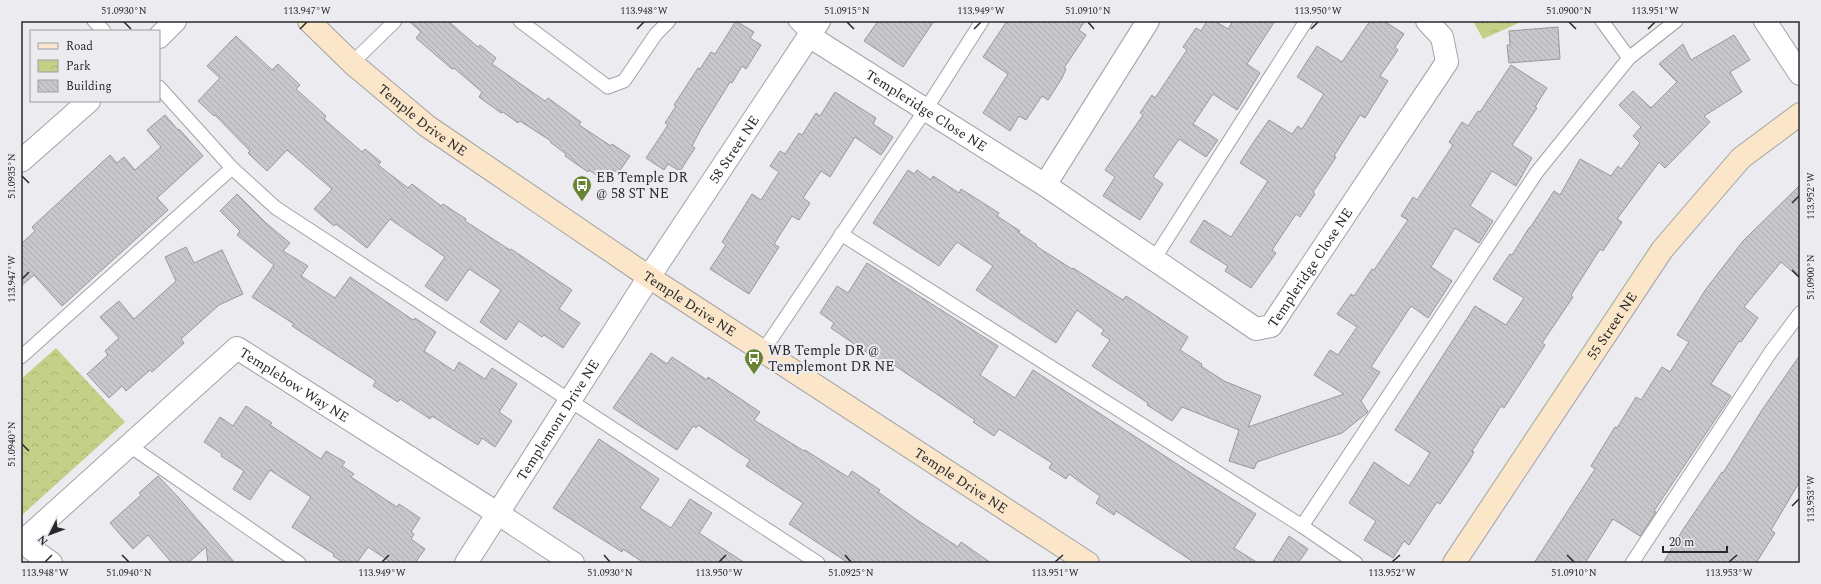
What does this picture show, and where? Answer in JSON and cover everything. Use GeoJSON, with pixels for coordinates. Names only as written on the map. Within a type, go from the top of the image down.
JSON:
{"type":"FeatureCollection","features":[{"type":"Feature","properties":{"kind":"street"},"geometry":{"type":"LineString","coordinates":[[160,35],[175,21]]}},
{"type":"Feature","properties":{"kind":"street","name":"Temple Drive NE"},"geometry":{"type":"LineString","coordinates":[[309,21],[352,63],[427,126],[650,277],[1088,563]]}},
{"type":"Feature","properties":{"kind":"street"},"geometry":{"type":"LineString","coordinates":[[1045,185],[1148,21]]}},
{"type":"Feature","properties":{"kind":"street","name":"Templeridge Close NE"},"geometry":{"type":"LineString","coordinates":[[808,26],[926,109],[1045,185],[1256,329],[1271,326],[1446,62],[1442,37],[1427,21]]}},
{"type":"Feature","properties":{"kind":"street"},"geometry":{"type":"LineString","coordinates":[[1765,21],[1800,74]]}},
{"type":"Feature","properties":{"kind":"street","name":"58 Street NE"},"geometry":{"type":"LineString","coordinates":[[650,277],[808,26]]}},
{"type":"Feature","properties":{"kind":"street"},"geometry":{"type":"LineString","coordinates":[[21,161],[88,102]]}},
{"type":"Feature","properties":{"kind":"street","name":"55 Street NE"},"geometry":{"type":"LineString","coordinates":[[1454,563],[1662,250],[1742,158],[1800,114]]}},
{"type":"Feature","properties":{"kind":"street","name":"Templemont Drive NE"},"geometry":{"type":"LineString","coordinates":[[466,563],[650,277]]}},
{"type":"Feature","properties":{"kind":"street","name":"Templebow Way NE"},"geometry":{"type":"LineString","coordinates":[[22,543],[237,348],[497,513]]}},
{"type":"Feature","properties":{"kind":"street"},"geometry":{"type":"LineString","coordinates":[[497,513],[573,563]]}},
{"type":"Feature","properties":{"kind":"street"},"geometry":{"type":"LineString","coordinates":[[22,543],[51,563]]}},
{"type":"Feature","properties":{"kind":"lane"},"geometry":{"type":"LineString","coordinates":[[94,21],[103,30]]}},
{"type":"Feature","properties":{"kind":"lane"},"geometry":{"type":"LineString","coordinates":[[352,63],[394,21]]}},
{"type":"Feature","properties":{"kind":"lane"},"geometry":{"type":"LineString","coordinates":[[520,21],[608,87],[624,81],[656,34],[669,21]]}},
{"type":"Feature","properties":{"kind":"lane"},"geometry":{"type":"LineString","coordinates":[[763,351],[926,109],[982,21]]}},
{"type":"Feature","properties":{"kind":"lane"},"geometry":{"type":"LineString","coordinates":[[1154,259],[1306,21]]}},
{"type":"Feature","properties":{"kind":"lane"},"geometry":{"type":"LineString","coordinates":[[1602,21],[1629,58]]}},
{"type":"Feature","properties":{"kind":"lane"},"geometry":{"type":"LineString","coordinates":[[1302,526],[1536,172],[1629,58],[1676,21]]}},
{"type":"Feature","properties":{"kind":"lane"},"geometry":{"type":"LineString","coordinates":[[160,88],[232,168],[276,208],[818,563]]}},
{"type":"Feature","properties":{"kind":"lane"},"geometry":{"type":"LineString","coordinates":[[21,357],[232,168]]}},
{"type":"Feature","properties":{"kind":"lane"},"geometry":{"type":"LineString","coordinates":[[841,234],[1302,526],[1356,563]]}},
{"type":"Feature","properties":{"kind":"lane"},"geometry":{"type":"LineString","coordinates":[[1632,563],[1770,353],[1800,314]]}},
{"type":"Feature","properties":{"kind":"lane"},"geometry":{"type":"LineString","coordinates":[[130,446],[299,563]]}},
{"type":"Feature","properties":{"kind":"green space"},"geometry":{"type":"Polygon","coordinates":[[[1473,21],[1523,21],[1483,39],[1473,21]]]}},
{"type":"Feature","properties":{"kind":"green space"},"geometry":{"type":"Polygon","coordinates":[[[56,348],[125,422],[21,516],[21,379],[56,348]]]}},
{"type":"Feature","properties":{"kind":"building"},"geometry":{"type":"Polygon","coordinates":[[[409,21],[448,21],[478,47],[480,45],[496,58],[492,64],[545,101],[548,98],[581,122],[579,125],[611,146],[612,144],[630,156],[618,173],[613,170],[605,181],[589,170],[588,172],[565,156],[566,154],[550,142],[551,141],[520,121],[518,123],[503,112],[501,113],[479,97],[482,92],[416,38],[421,32],[409,21]]]}},
{"type":"Feature","properties":{"kind":"building"},"geometry":{"type":"Polygon","coordinates":[[[736,21],[754,32],[750,38],[761,45],[746,69],[742,66],[732,83],[730,82],[701,129],[692,146],[695,148],[680,171],[668,164],[664,170],[646,158],[668,125],[665,123],[676,106],[674,105],[698,68],[700,69],[711,52],[715,54],[736,21]]]}},
{"type":"Feature","properties":{"kind":"building"},"geometry":{"type":"Polygon","coordinates":[[[878,21],[934,21],[903,67],[864,41],[878,21]]]}},
{"type":"Feature","properties":{"kind":"building"},"geometry":{"type":"Polygon","coordinates":[[[1007,21],[1085,21],[1079,30],[1086,35],[1064,68],[1066,69],[1062,78],[1048,100],[1042,96],[1026,120],[1019,116],[1010,131],[983,113],[1008,74],[983,57],[1007,21]]]}},
{"type":"Feature","properties":{"kind":"building"},"geometry":{"type":"Polygon","coordinates":[[[1207,21],[1215,21],[1228,29],[1233,21],[1275,21],[1247,64],[1260,73],[1237,110],[1213,94],[1193,124],[1218,140],[1206,157],[1179,139],[1153,177],[1163,184],[1140,220],[1103,196],[1115,177],[1105,170],[1143,115],[1140,113],[1152,95],[1155,98],[1187,50],[1183,47],[1196,28],[1201,31],[1207,21]]]}},
{"type":"Feature","properties":{"kind":"building"},"geometry":{"type":"Polygon","coordinates":[[[1370,21],[1384,21],[1404,34],[1395,47],[1398,50],[1380,76],[1388,81],[1365,118],[1360,115],[1334,156],[1336,157],[1313,192],[1315,194],[1300,217],[1296,214],[1272,250],[1276,253],[1251,288],[1225,271],[1228,266],[1190,242],[1204,220],[1231,237],[1268,181],[1240,163],[1269,120],[1292,134],[1298,126],[1302,129],[1324,94],[1297,77],[1317,46],[1342,62],[1370,21]]]}},
{"type":"Feature","properties":{"kind":"building"},"geometry":{"type":"Polygon","coordinates":[[[1558,27],[1560,59],[1509,63],[1507,45],[1510,45],[1509,31],[1558,27]]]}},
{"type":"Feature","properties":{"kind":"building"},"geometry":{"type":"Polygon","coordinates":[[[1734,35],[1750,60],[1730,72],[1742,92],[1704,116],[1710,122],[1665,168],[1659,162],[1617,219],[1622,222],[1603,251],[1600,249],[1571,295],[1573,297],[1542,343],[1545,345],[1504,408],[1501,406],[1472,451],[1474,452],[1469,461],[1440,504],[1437,502],[1409,545],[1404,541],[1393,558],[1364,540],[1376,521],[1349,503],[1374,462],[1409,486],[1430,453],[1395,430],[1475,306],[1506,325],[1524,298],[1493,279],[1510,254],[1512,255],[1554,191],[1560,195],[1580,159],[1611,176],[1618,166],[1621,169],[1640,143],[1633,136],[1641,127],[1619,105],[1633,91],[1651,108],[1677,82],[1659,64],[1683,44],[1691,60],[1734,35]]]}},
{"type":"Feature","properties":{"kind":"building"},"geometry":{"type":"Polygon","coordinates":[[[236,36],[272,70],[278,64],[300,85],[296,89],[326,116],[324,119],[362,152],[365,149],[381,162],[378,165],[408,188],[412,184],[441,206],[443,204],[466,219],[465,221],[510,250],[511,249],[572,290],[559,309],[580,323],[563,348],[544,335],[542,337],[519,321],[506,340],[480,322],[501,290],[469,269],[447,301],[425,286],[445,257],[390,219],[367,248],[336,224],[334,226],[314,209],[332,189],[287,150],[267,171],[248,153],[250,151],[215,115],[214,116],[198,101],[220,78],[207,66],[236,36]]]}},
{"type":"Feature","properties":{"kind":"building"},"geometry":{"type":"Polygon","coordinates":[[[1511,65],[1547,88],[1535,107],[1537,108],[1512,145],[1532,158],[1516,186],[1492,171],[1470,206],[1493,221],[1479,243],[1455,228],[1431,267],[1452,281],[1428,318],[1411,306],[1371,367],[1380,372],[1361,401],[1368,412],[1342,433],[1257,462],[1254,469],[1229,461],[1239,430],[1182,407],[1172,421],[1147,405],[1148,403],[1092,366],[1110,340],[1101,334],[1104,330],[1077,310],[1056,343],[976,290],[993,266],[957,242],[939,266],[873,223],[908,170],[914,174],[917,170],[931,180],[933,176],[959,193],[961,189],[999,213],[997,216],[1020,231],[1018,232],[1037,245],[1036,246],[1123,300],[1126,296],[1188,337],[1180,350],[1202,364],[1201,366],[1224,381],[1261,396],[1248,427],[1344,394],[1314,375],[1330,350],[1338,355],[1357,327],[1337,314],[1351,294],[1354,296],[1372,269],[1374,270],[1408,220],[1401,216],[1413,197],[1417,200],[1453,145],[1449,142],[1462,122],[1468,126],[1478,111],[1480,112],[1511,65]]]}},
{"type":"Feature","properties":{"kind":"building"},"geometry":{"type":"Polygon","coordinates":[[[835,92],[876,118],[873,124],[893,137],[881,155],[855,137],[830,177],[821,171],[803,198],[810,203],[799,220],[792,216],[774,244],[779,247],[749,294],[710,269],[726,245],[722,242],[752,194],[761,200],[779,172],[770,166],[780,151],[785,154],[799,133],[802,135],[816,113],[820,116],[835,92]]]}},
{"type":"Feature","properties":{"kind":"building"},"geometry":{"type":"Polygon","coordinates":[[[165,115],[203,156],[157,198],[168,210],[62,306],[34,275],[21,286],[21,244],[35,231],[32,227],[110,155],[117,163],[124,157],[135,170],[161,147],[147,130],[165,115]]]}},
{"type":"Feature","properties":{"kind":"building"},"geometry":{"type":"Polygon","coordinates":[[[1800,185],[1800,278],[1781,262],[1744,307],[1758,318],[1741,342],[1739,341],[1711,384],[1731,396],[1654,511],[1656,512],[1640,536],[1613,519],[1585,563],[1534,563],[1595,469],[1591,466],[1615,427],[1617,428],[1636,397],[1641,400],[1662,367],[1670,372],[1689,342],[1677,335],[1706,289],[1743,241],[1800,185]]]}},
{"type":"Feature","properties":{"kind":"building"},"geometry":{"type":"Polygon","coordinates":[[[237,194],[266,223],[290,243],[283,251],[308,266],[301,276],[335,298],[350,277],[413,320],[415,318],[436,332],[424,351],[454,371],[459,362],[485,379],[492,368],[517,384],[499,412],[512,421],[495,447],[482,438],[478,445],[432,416],[430,419],[400,399],[398,402],[373,386],[376,381],[292,326],[294,324],[252,297],[274,265],[237,235],[240,231],[220,211],[237,194]]]}},
{"type":"Feature","properties":{"kind":"building"},"geometry":{"type":"Polygon","coordinates":[[[186,247],[194,263],[222,250],[243,294],[219,305],[181,339],[184,343],[152,372],[150,370],[126,391],[122,386],[109,398],[87,374],[108,355],[105,351],[119,338],[100,317],[119,301],[134,319],[176,281],[165,257],[186,247]]]}},
{"type":"Feature","properties":{"kind":"building"},"geometry":{"type":"Polygon","coordinates":[[[867,263],[998,346],[980,375],[1015,398],[1033,370],[1256,514],[1234,548],[1258,563],[1195,563],[1116,511],[1114,515],[1096,503],[1100,496],[1069,474],[1066,479],[1049,468],[1052,463],[999,429],[994,436],[973,422],[975,420],[894,365],[891,369],[831,328],[834,323],[820,313],[837,286],[848,293],[867,263]]]}},
{"type":"Feature","properties":{"kind":"building"},"geometry":{"type":"Polygon","coordinates":[[[651,353],[667,364],[672,357],[707,380],[708,377],[760,412],[754,420],[848,477],[852,471],[880,490],[878,492],[917,520],[958,547],[961,542],[991,563],[848,563],[789,524],[803,503],[746,466],[750,460],[698,425],[696,428],[693,426],[677,450],[613,408],[651,353]]]}},
{"type":"Feature","properties":{"kind":"building"},"geometry":{"type":"Polygon","coordinates":[[[1800,355],[1800,481],[1771,530],[1775,533],[1756,563],[1663,563],[1684,528],[1722,472],[1723,473],[1762,410],[1800,355]]]}},
{"type":"Feature","properties":{"kind":"building"},"geometry":{"type":"Polygon","coordinates":[[[246,406],[272,423],[270,425],[321,459],[326,451],[345,462],[342,466],[354,474],[351,477],[397,507],[399,504],[420,518],[411,532],[414,534],[411,539],[425,549],[415,563],[392,563],[368,547],[357,563],[344,563],[333,556],[334,554],[292,527],[311,497],[270,470],[250,500],[233,489],[244,471],[221,456],[222,454],[204,442],[220,417],[233,426],[246,406]]]}},
{"type":"Feature","properties":{"kind":"building"},"geometry":{"type":"Polygon","coordinates":[[[599,439],[659,479],[640,508],[671,528],[690,499],[712,513],[699,533],[745,563],[644,563],[623,549],[622,552],[553,508],[599,439]]]}},
{"type":"Feature","properties":{"kind":"building"},"geometry":{"type":"Polygon","coordinates":[[[158,476],[235,563],[208,563],[206,547],[188,563],[172,563],[148,535],[133,549],[110,523],[141,495],[139,493],[158,476]]]}},
{"type":"Feature","properties":{"kind":"building"},"geometry":{"type":"Polygon","coordinates":[[[1289,536],[1308,549],[1298,563],[1272,563],[1289,536]]]}},
{"type":"Feature","properties":{"kind":"place","name":"EB Temple DR @ 58 ST NE"},"geometry":{"type":"Point","coordinates":[582,202]}},
{"type":"Feature","properties":{"kind":"place","name":"WB Temple DR @ Templemont DR NE"},"geometry":{"type":"Point","coordinates":[754,375]}}]}
